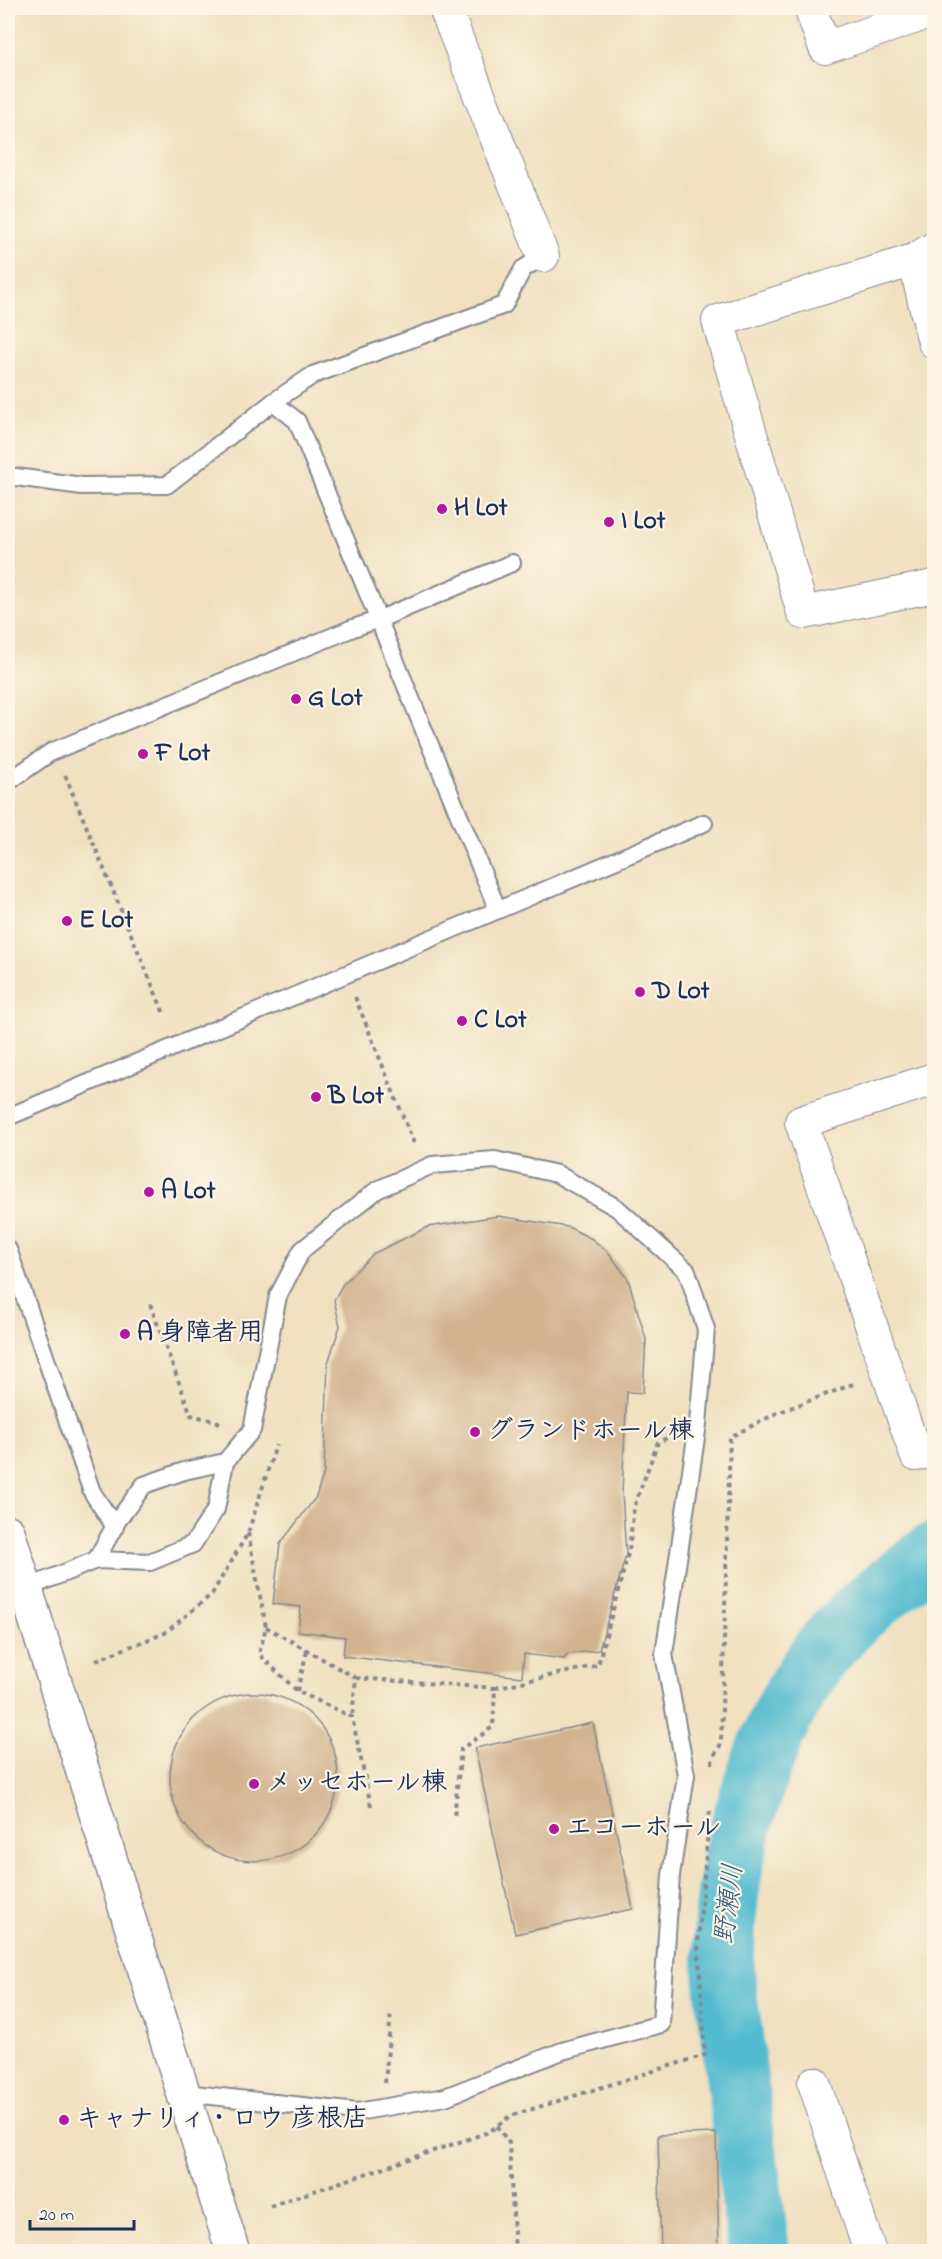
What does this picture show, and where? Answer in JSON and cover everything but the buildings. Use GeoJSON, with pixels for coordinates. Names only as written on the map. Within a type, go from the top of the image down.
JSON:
{"type":"FeatureCollection","features":[{"type":"Feature","properties":{"kind":"street"},"geometry":{"type":"LineString","coordinates":[[445,8],[543,256]]}},
{"type":"Feature","properties":{"kind":"street"},"geometry":{"type":"LineString","coordinates":[[810,8],[825,48],[934,10]]}},
{"type":"Feature","properties":{"kind":"street"},"geometry":{"type":"LineString","coordinates":[[934,342],[924,254],[718,321],[803,614],[934,586]]}},
{"type":"Feature","properties":{"kind":"street"},"geometry":{"type":"LineString","coordinates":[[934,1079],[801,1122],[916,1455],[934,1451]]}},
{"type":"Feature","properties":{"kind":"street"},"geometry":{"type":"LineString","coordinates":[[8,1532],[185,2094],[225,2249]]}},
{"type":"Feature","properties":{"kind":"street"},"geometry":{"type":"LineString","coordinates":[[814,2083],[870,2252]]}},
{"type":"Feature","properties":{"kind":"lane"},"geometry":{"type":"LineString","coordinates":[[8,476],[81,486],[167,485],[273,402],[313,375],[504,305],[523,269],[543,256]]}},
{"type":"Feature","properties":{"kind":"lane"},"geometry":{"type":"LineString","coordinates":[[273,402],[297,421],[497,909]]}},
{"type":"Feature","properties":{"kind":"lane"},"geometry":{"type":"LineString","coordinates":[[8,782],[51,752],[513,563]]}},
{"type":"Feature","properties":{"kind":"lane"},"geometry":{"type":"LineString","coordinates":[[8,1117],[704,823]]}},
{"type":"Feature","properties":{"kind":"lane"},"geometry":{"type":"LineString","coordinates":[[27,1588],[96,1560],[150,1562],[193,1544],[216,1509],[225,1462],[252,1430],[278,1296],[302,1250],[377,1190],[432,1166],[495,1160],[557,1174],[617,1208],[687,1271],[706,1329],[698,1424],[664,1654],[686,1774],[671,1875],[661,2024],[562,2051],[445,2097],[357,2112],[185,2094]]}},
{"type":"Feature","properties":{"kind":"lane"},"geometry":{"type":"LineString","coordinates":[[8,1249],[92,1492],[115,1527]]}},
{"type":"Feature","properties":{"kind":"lane"},"geometry":{"type":"LineString","coordinates":[[96,1560],[144,1485],[184,1471],[225,1462]]}},
{"type":"Feature","properties":{"kind":"path"},"geometry":{"type":"LineString","coordinates":[[65,775],[165,1016]]}},
{"type":"Feature","properties":{"kind":"path"},"geometry":{"type":"LineString","coordinates":[[346,973],[425,1169]]}},
{"type":"Feature","properties":{"kind":"path"},"geometry":{"type":"LineString","coordinates":[[150,1304],[191,1415],[218,1422],[242,1442]]}},
{"type":"Feature","properties":{"kind":"path"},"geometry":{"type":"LineString","coordinates":[[712,1769],[712,1758],[721,1744],[730,1437],[777,1413],[887,1371]]}},
{"type":"Feature","properties":{"kind":"path"},"geometry":{"type":"LineString","coordinates":[[266,1627],[356,1678],[495,1688],[598,1665],[629,1550],[634,1508],[658,1442],[698,1424]]}},
{"type":"Feature","properties":{"kind":"path"},"geometry":{"type":"LineString","coordinates":[[96,1660],[165,1634],[212,1594],[248,1533],[276,1444]]}},
{"type":"Feature","properties":{"kind":"path"},"geometry":{"type":"LineString","coordinates":[[248,1533],[266,1627],[259,1654],[297,1690],[352,1717]]}},
{"type":"Feature","properties":{"kind":"path"},"geometry":{"type":"LineString","coordinates":[[297,1690],[307,1651]]}},
{"type":"Feature","properties":{"kind":"path"},"geometry":{"type":"LineString","coordinates":[[356,1678],[352,1717],[371,1806]]}},
{"type":"Feature","properties":{"kind":"path"},"geometry":{"type":"LineString","coordinates":[[454,1818],[461,1749],[493,1727],[495,1688]]}},
{"type":"Feature","properties":{"kind":"path"},"geometry":{"type":"LineString","coordinates":[[270,2206],[489,2132],[510,2116],[705,2055],[698,1942],[710,1801]]}},
{"type":"Feature","properties":{"kind":"path"},"geometry":{"type":"LineString","coordinates":[[383,2108],[390,2012]]}},
{"type":"Feature","properties":{"kind":"path"},"geometry":{"type":"LineString","coordinates":[[497,2126],[509,2143],[515,2252]]}},
{"type":"Feature","properties":{"kind":"waterway","name":"野瀬川"},"geometry":{"type":"LineString","coordinates":[[759,2252],[724,1973],[725,1923],[730,1880],[739,1837],[751,1793],[767,1751],[785,1710],[807,1674],[831,1641],[854,1617],[934,1553]]}},
{"type":"Feature","properties":{"kind":"place","name":"H Lot"},"geometry":{"type":"Point","coordinates":[442,509]}},
{"type":"Feature","properties":{"kind":"place","name":"I Lot"},"geometry":{"type":"Point","coordinates":[609,522]}},
{"type":"Feature","properties":{"kind":"place","name":"G Lot"},"geometry":{"type":"Point","coordinates":[296,699]}},
{"type":"Feature","properties":{"kind":"place","name":"F Lot"},"geometry":{"type":"Point","coordinates":[143,754]}},
{"type":"Feature","properties":{"kind":"place","name":"E Lot"},"geometry":{"type":"Point","coordinates":[67,921]}},
{"type":"Feature","properties":{"kind":"place","name":"D Lot"},"geometry":{"type":"Point","coordinates":[640,992]}},
{"type":"Feature","properties":{"kind":"place","name":"C Lot"},"geometry":{"type":"Point","coordinates":[462,1021]}},
{"type":"Feature","properties":{"kind":"place","name":"B Lot"},"geometry":{"type":"Point","coordinates":[316,1097]}},
{"type":"Feature","properties":{"kind":"place","name":"A Lot"},"geometry":{"type":"Point","coordinates":[149,1192]}},
{"type":"Feature","properties":{"kind":"place","name":"A 身障者用"},"geometry":{"type":"Point","coordinates":[125,1334]}},
{"type":"Feature","properties":{"kind":"place","name":"グランドホール棟"},"geometry":{"type":"Point","coordinates":[475,1432]}},
{"type":"Feature","properties":{"kind":"place","name":"メッセホール棟"},"geometry":{"type":"Point","coordinates":[254,1784]}},
{"type":"Feature","properties":{"kind":"place","name":"エコーホール"},"geometry":{"type":"Point","coordinates":[554,1829]}},
{"type":"Feature","properties":{"kind":"place","name":"キャナリィ・ロウ 彦根店"},"geometry":{"type":"Point","coordinates":[64,2120]}}]}
